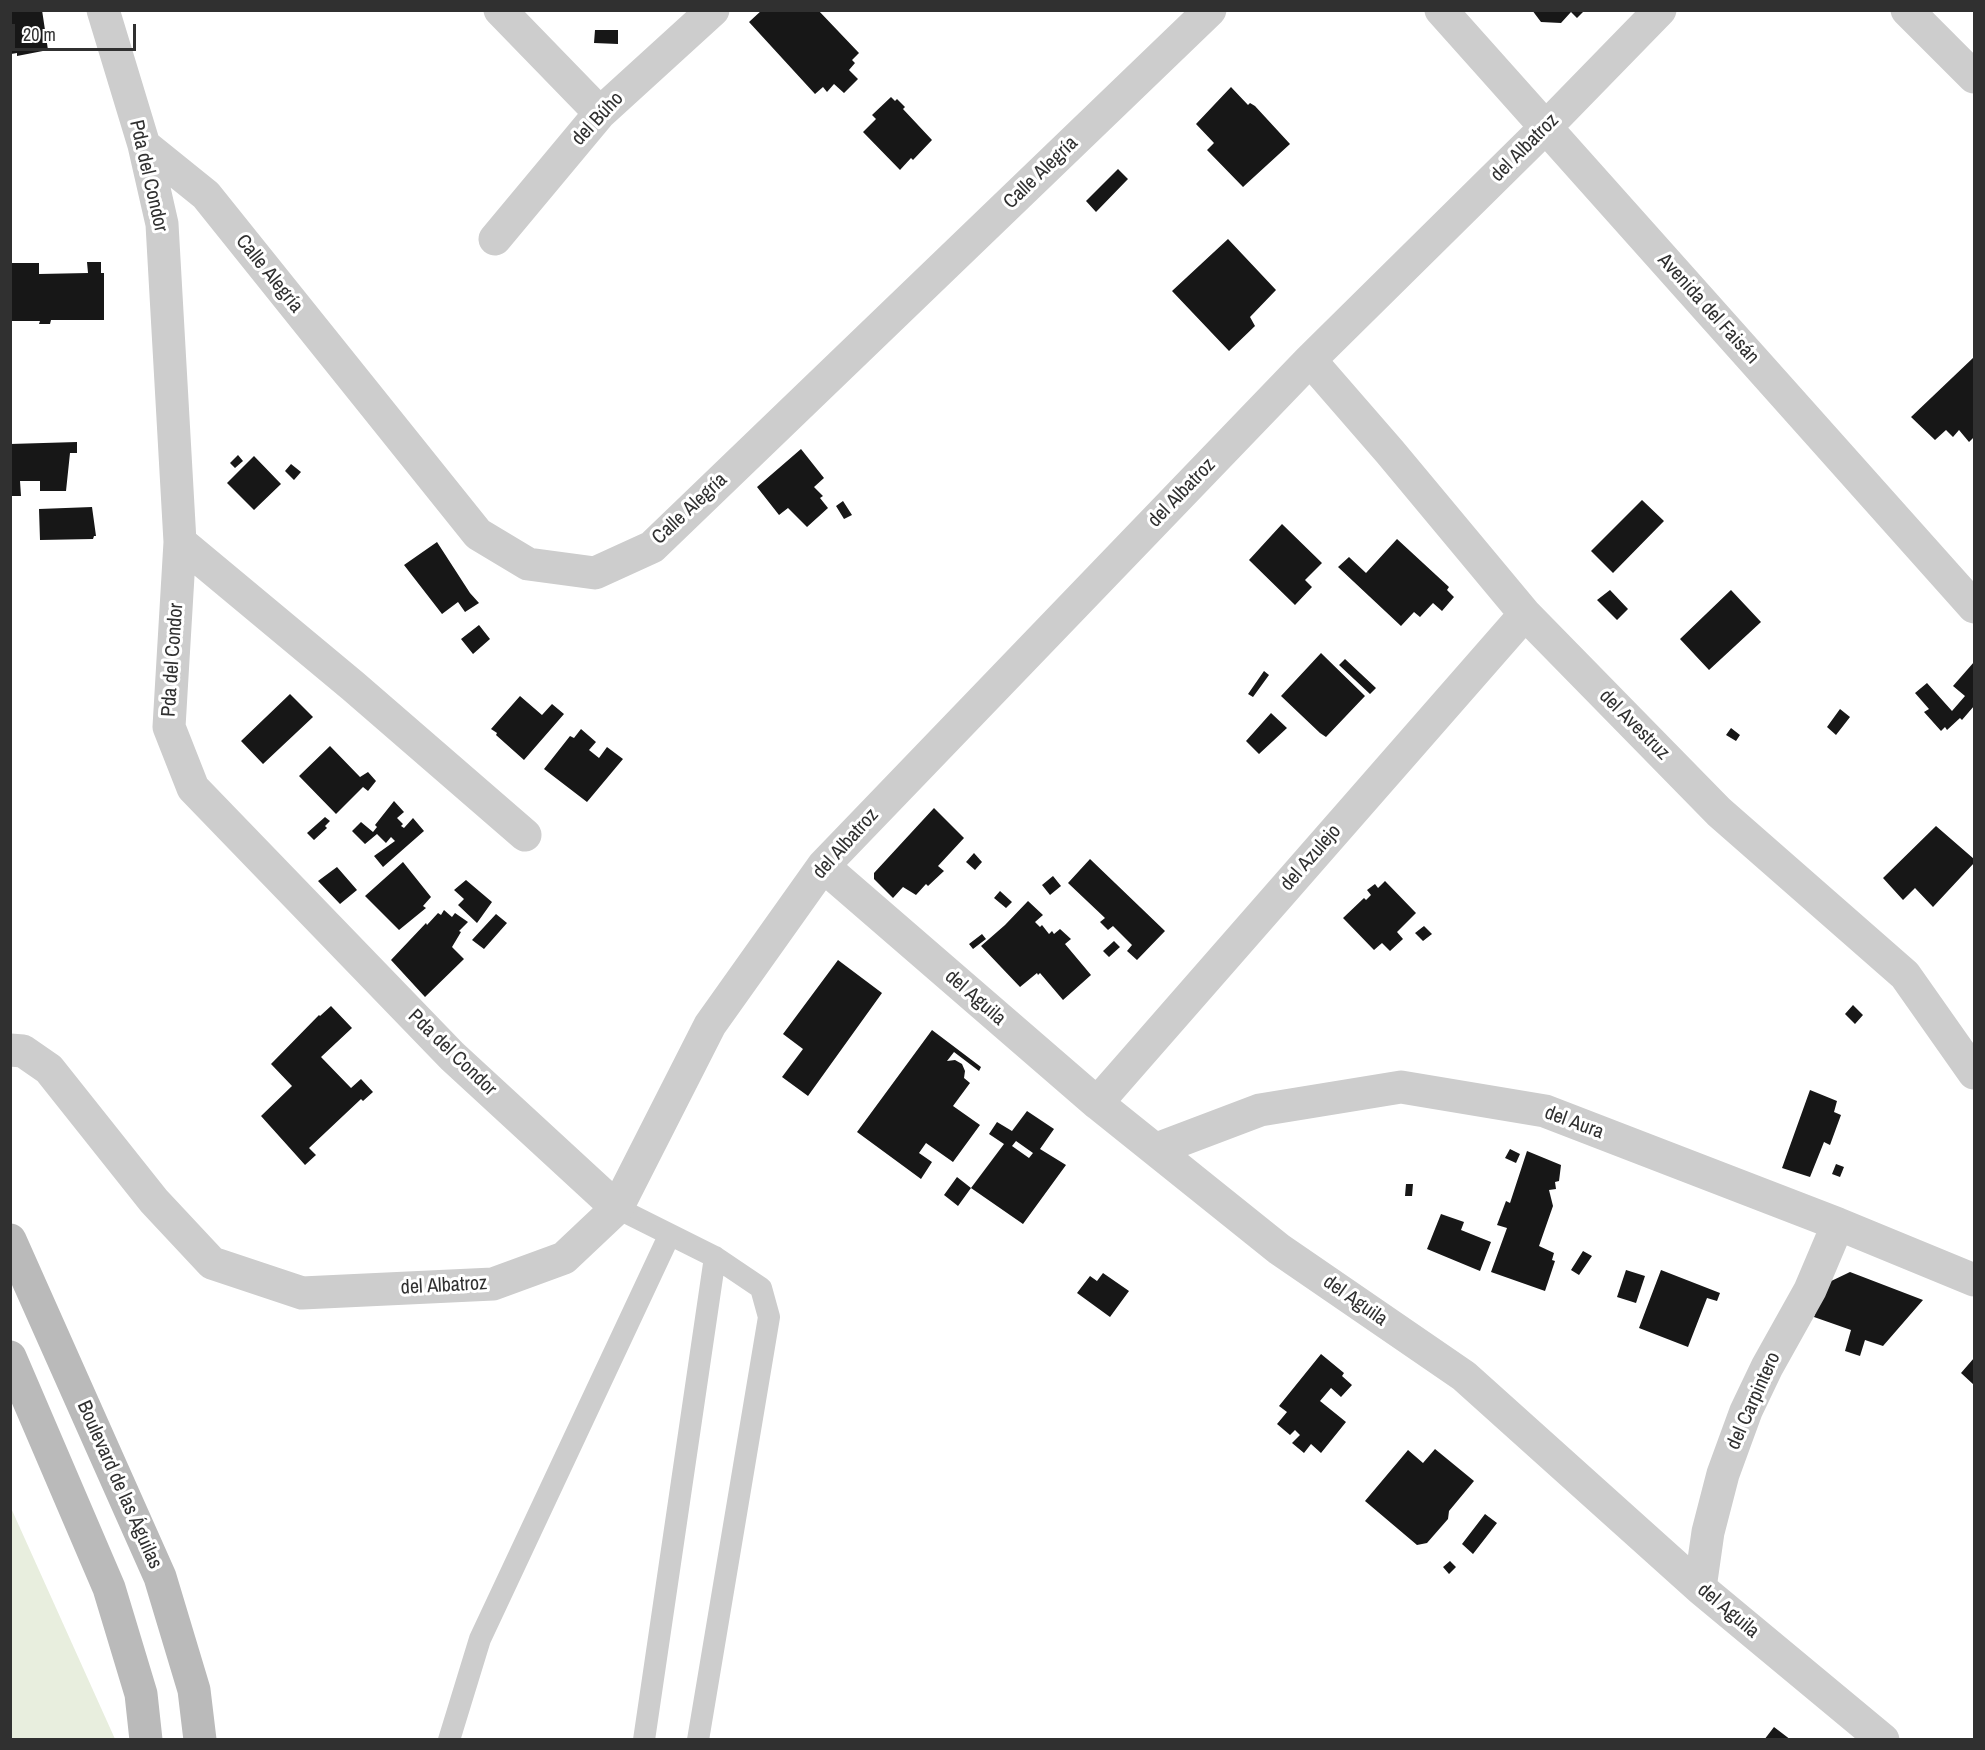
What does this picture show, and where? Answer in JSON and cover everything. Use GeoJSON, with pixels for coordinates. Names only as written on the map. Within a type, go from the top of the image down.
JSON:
{"type":"FeatureCollection","features":[{"type":"Feature","properties":{"kind":"main road","name":"Boulevard de las Águilas"},"geometry":{"type":"LineString","coordinates":[[10,1240],[159,1577],[194,1690],[200,1740]]}},
{"type":"Feature","properties":{"kind":"main road"},"geometry":{"type":"LineString","coordinates":[[10,1357],[109,1588],[141,1694],[146,1740]]}},
{"type":"Feature","properties":{"kind":"street","name":"Pda del Condor"},"geometry":{"type":"LineString","coordinates":[[104,10],[144,146],[162,224],[180,542],[169,727],[193,788],[452,1056],[617,1208]]}},
{"type":"Feature","properties":{"kind":"street"},"geometry":{"type":"LineString","coordinates":[[500,10],[600,113]]}},
{"type":"Feature","properties":{"kind":"street","name":"del Búho"},"geometry":{"type":"LineString","coordinates":[[495,239],[600,113],[713,10]]}},
{"type":"Feature","properties":{"kind":"street","name":"Calle Alegría"},"geometry":{"type":"LineString","coordinates":[[144,146],[206,195],[478,534],[528,564],[595,573],[652,547],[1210,10]]}},
{"type":"Feature","properties":{"kind":"street","name":"Avenida del Faisán"},"geometry":{"type":"LineString","coordinates":[[1441,10],[1974,607]]}},
{"type":"Feature","properties":{"kind":"street","name":"del Albatroz"},"geometry":{"type":"LineString","coordinates":[[10,1050],[23,1051],[49,1069],[154,1201],[212,1263],[302,1293],[493,1284],[564,1258],[617,1208],[710,1025],[823,866],[1310,360],[1546,127],[1660,10]]}},
{"type":"Feature","properties":{"kind":"street"},"geometry":{"type":"LineString","coordinates":[[1907,10],[1974,77]]}},
{"type":"Feature","properties":{"kind":"street","name":"del Avestruz"},"geometry":{"type":"LineString","coordinates":[[1310,360],[1525,614],[1719,812],[1905,975],[1974,1073]]}},
{"type":"Feature","properties":{"kind":"street"},"geometry":{"type":"LineString","coordinates":[[180,542],[353,686],[525,835]]}},
{"type":"Feature","properties":{"kind":"street","name":"del Azulejo"},"geometry":{"type":"LineString","coordinates":[[1097,1103],[1525,614]]}},
{"type":"Feature","properties":{"kind":"street","name":"del Aguila"},"geometry":{"type":"LineString","coordinates":[[823,866],[1097,1103],[1279,1249],[1464,1376],[1700,1588],[1883,1740]]}},
{"type":"Feature","properties":{"kind":"street","name":"del Aura"},"geometry":{"type":"LineString","coordinates":[[1156,1149],[1260,1110],[1401,1087],[1545,1111],[1838,1224],[1974,1280]]}},
{"type":"Feature","properties":{"kind":"street","name":"del Carpintero"},"geometry":{"type":"LineString","coordinates":[[1700,1588],[1708,1532],[1722,1474],[1746,1411],[1767,1367],[1810,1290],[1838,1224]]}},
{"type":"Feature","properties":{"kind":"lane"},"geometry":{"type":"LineString","coordinates":[[617,1208],[715,1257],[761,1288],[769,1317],[698,1740]]}},
{"type":"Feature","properties":{"kind":"lane"},"geometry":{"type":"LineString","coordinates":[[449,1740],[480,1639],[669,1236]]}},
{"type":"Feature","properties":{"kind":"lane"},"geometry":{"type":"LineString","coordinates":[[644,1740],[715,1257]]}},
{"type":"Feature","properties":{"kind":"green space"},"geometry":{"type":"Polygon","coordinates":[[[11,1508],[115,1739],[11,1739],[11,1508]]]}},
{"type":"Feature","properties":{"kind":"building"},"geometry":{"type":"Polygon","coordinates":[[[10,10],[42,10],[48,50],[17,56],[17,53],[11,54],[10,10]]]}},
{"type":"Feature","properties":{"kind":"building"},"geometry":{"type":"Polygon","coordinates":[[[762,10],[818,10],[859,53],[852,60],[855,63],[849,70],[858,79],[844,93],[834,84],[827,92],[823,87],[815,94],[749,22],[762,10]]]}},
{"type":"Feature","properties":{"kind":"building"},"geometry":{"type":"Polygon","coordinates":[[[1532,10],[1585,10],[1577,18],[1571,12],[1561,23],[1541,22],[1532,10]]]}},
{"type":"Feature","properties":{"kind":"building"},"geometry":{"type":"Polygon","coordinates":[[[595,30],[618,30],[618,44],[594,43],[595,30]]]}},
{"type":"Feature","properties":{"kind":"building"},"geometry":{"type":"Polygon","coordinates":[[[1231,87],[1248,105],[1250,103],[1255,106],[1290,144],[1243,187],[1207,150],[1214,143],[1196,124],[1231,87]]]}},
{"type":"Feature","properties":{"kind":"building"},"geometry":{"type":"Polygon","coordinates":[[[891,97],[895,101],[897,99],[905,107],[903,109],[932,140],[900,170],[863,132],[876,119],[872,115],[891,97]]]}},
{"type":"Feature","properties":{"kind":"building"},"geometry":{"type":"Polygon","coordinates":[[[1118,169],[1128,179],[1096,212],[1086,201],[1118,169]]]}},
{"type":"Feature","properties":{"kind":"building"},"geometry":{"type":"Polygon","coordinates":[[[1228,239],[1276,290],[1250,317],[1255,326],[1229,351],[1172,291],[1228,239]]]}},
{"type":"Feature","properties":{"kind":"building"},"geometry":{"type":"Polygon","coordinates":[[[87,262],[101,262],[101,273],[104,273],[104,320],[51,320],[50,324],[39,324],[40,321],[10,321],[10,263],[39,263],[39,274],[88,273],[87,262]]]}},
{"type":"Feature","properties":{"kind":"building"},"geometry":{"type":"Polygon","coordinates":[[[1974,357],[1974,437],[1969,442],[1959,430],[1953,437],[1946,430],[1935,440],[1911,417],[1974,357]]]}},
{"type":"Feature","properties":{"kind":"building"},"geometry":{"type":"Polygon","coordinates":[[[77,442],[77,453],[70,453],[66,491],[40,491],[40,481],[20,481],[21,496],[10,496],[10,444],[77,442]]]}},
{"type":"Feature","properties":{"kind":"building"},"geometry":{"type":"Polygon","coordinates":[[[801,449],[824,478],[814,487],[823,496],[820,498],[828,508],[807,527],[788,508],[779,515],[757,487],[801,449]]]}},
{"type":"Feature","properties":{"kind":"building"},"geometry":{"type":"Polygon","coordinates":[[[238,455],[243,461],[235,468],[230,463],[238,455]]]}},
{"type":"Feature","properties":{"kind":"building"},"geometry":{"type":"Polygon","coordinates":[[[254,456],[281,484],[254,510],[227,483],[254,456]]]}},
{"type":"Feature","properties":{"kind":"building"},"geometry":{"type":"Polygon","coordinates":[[[291,464],[301,472],[294,480],[285,471],[291,464]]]}},
{"type":"Feature","properties":{"kind":"building"},"geometry":{"type":"Polygon","coordinates":[[[1642,500],[1664,521],[1613,573],[1591,551],[1642,500]]]}},
{"type":"Feature","properties":{"kind":"building"},"geometry":{"type":"Polygon","coordinates":[[[843,501],[852,515],[844,519],[836,506],[843,501]]]}},
{"type":"Feature","properties":{"kind":"building"},"geometry":{"type":"Polygon","coordinates":[[[92,507],[96,536],[93,539],[40,540],[39,509],[92,507]]]}},
{"type":"Feature","properties":{"kind":"building"},"geometry":{"type":"Polygon","coordinates":[[[1282,524],[1322,563],[1305,580],[1312,587],[1295,605],[1249,560],[1282,524]]]}},
{"type":"Feature","properties":{"kind":"building"},"geometry":{"type":"Polygon","coordinates":[[[1397,539],[1449,587],[1447,590],[1454,597],[1442,611],[1433,603],[1420,617],[1414,612],[1401,626],[1338,567],[1349,557],[1366,573],[1397,539]]]}},
{"type":"Feature","properties":{"kind":"building"},"geometry":{"type":"Polygon","coordinates":[[[437,542],[479,603],[465,612],[458,602],[442,614],[404,565],[437,542]]]}},
{"type":"Feature","properties":{"kind":"building"},"geometry":{"type":"Polygon","coordinates":[[[1610,590],[1628,609],[1617,620],[1597,600],[1610,590]]]}},
{"type":"Feature","properties":{"kind":"building"},"geometry":{"type":"Polygon","coordinates":[[[1731,590],[1761,622],[1709,670],[1680,639],[1731,590]]]}},
{"type":"Feature","properties":{"kind":"building"},"geometry":{"type":"Polygon","coordinates":[[[479,625],[490,639],[473,654],[461,639],[479,625]]]}},
{"type":"Feature","properties":{"kind":"building"},"geometry":{"type":"Polygon","coordinates":[[[1321,653],[1365,696],[1326,737],[1281,696],[1321,653]]]}},
{"type":"Feature","properties":{"kind":"building"},"geometry":{"type":"Polygon","coordinates":[[[1345,659],[1376,688],[1370,694],[1339,665],[1345,659]]]}},
{"type":"Feature","properties":{"kind":"building"},"geometry":{"type":"Polygon","coordinates":[[[1974,662],[1974,706],[1962,720],[1960,718],[1947,730],[1945,727],[1941,731],[1924,712],[1929,709],[1915,693],[1927,683],[1952,711],[1965,696],[1953,686],[1974,662]]]}},
{"type":"Feature","properties":{"kind":"building"},"geometry":{"type":"Polygon","coordinates":[[[1264,671],[1269,675],[1253,697],[1248,694],[1264,671]]]}},
{"type":"Feature","properties":{"kind":"building"},"geometry":{"type":"Polygon","coordinates":[[[290,694],[313,717],[263,764],[241,741],[290,694]]]}},
{"type":"Feature","properties":{"kind":"building"},"geometry":{"type":"Polygon","coordinates":[[[520,696],[542,715],[552,704],[564,714],[524,760],[491,729],[520,696]]]}},
{"type":"Feature","properties":{"kind":"building"},"geometry":{"type":"Polygon","coordinates":[[[1840,709],[1850,717],[1836,735],[1827,727],[1840,709]]]}},
{"type":"Feature","properties":{"kind":"building"},"geometry":{"type":"Polygon","coordinates":[[[1271,713],[1287,728],[1259,754],[1246,741],[1271,713]]]}},
{"type":"Feature","properties":{"kind":"building"},"geometry":{"type":"Polygon","coordinates":[[[1731,728],[1740,735],[1736,741],[1726,735],[1731,728]]]}},
{"type":"Feature","properties":{"kind":"building"},"geometry":{"type":"Polygon","coordinates":[[[581,729],[596,742],[589,750],[599,758],[607,747],[623,759],[587,802],[544,769],[570,736],[574,738],[581,729]]]}},
{"type":"Feature","properties":{"kind":"building"},"geometry":{"type":"Polygon","coordinates":[[[330,746],[360,777],[368,772],[376,781],[368,791],[363,787],[336,814],[299,776],[330,746]]]}},
{"type":"Feature","properties":{"kind":"building"},"geometry":{"type":"Polygon","coordinates":[[[394,801],[404,812],[397,818],[403,824],[401,826],[404,828],[413,818],[424,831],[383,867],[374,856],[395,841],[391,837],[386,843],[377,834],[365,844],[352,831],[361,822],[373,832],[377,827],[375,825],[394,801]]]}},
{"type":"Feature","properties":{"kind":"building"},"geometry":{"type":"Polygon","coordinates":[[[934,808],[964,838],[938,866],[944,871],[928,886],[926,884],[916,895],[903,887],[893,898],[874,879],[874,873],[934,808]]]}},
{"type":"Feature","properties":{"kind":"building"},"geometry":{"type":"Polygon","coordinates":[[[325,817],[330,821],[325,826],[327,828],[314,840],[307,833],[325,817]]]}},
{"type":"Feature","properties":{"kind":"building"},"geometry":{"type":"Polygon","coordinates":[[[1936,826],[1974,859],[1974,863],[1933,907],[1915,888],[1903,900],[1883,878],[1936,826]]]}},
{"type":"Feature","properties":{"kind":"building"},"geometry":{"type":"Polygon","coordinates":[[[974,853],[982,862],[975,870],[966,862],[974,853]]]}},
{"type":"Feature","properties":{"kind":"building"},"geometry":{"type":"Polygon","coordinates":[[[1090,859],[1165,931],[1137,960],[1127,951],[1132,945],[1113,926],[1108,930],[1100,922],[1105,918],[1068,883],[1090,859]]]}},
{"type":"Feature","properties":{"kind":"building"},"geometry":{"type":"Polygon","coordinates":[[[403,862],[431,897],[423,906],[426,908],[399,930],[365,896],[403,862]]]}},
{"type":"Feature","properties":{"kind":"building"},"geometry":{"type":"Polygon","coordinates":[[[337,867],[357,890],[340,904],[318,881],[337,867]]]}},
{"type":"Feature","properties":{"kind":"building"},"geometry":{"type":"Polygon","coordinates":[[[1053,876],[1061,886],[1050,895],[1042,885],[1053,876]]]}},
{"type":"Feature","properties":{"kind":"building"},"geometry":{"type":"Polygon","coordinates":[[[466,880],[492,902],[477,923],[458,905],[464,899],[454,890],[466,880]]]}},
{"type":"Feature","properties":{"kind":"building"},"geometry":{"type":"Polygon","coordinates":[[[1385,881],[1416,913],[1397,932],[1403,939],[1390,951],[1382,943],[1374,950],[1343,918],[1364,898],[1366,900],[1371,895],[1367,890],[1375,884],[1378,888],[1385,881]]]}},
{"type":"Feature","properties":{"kind":"building"},"geometry":{"type":"Polygon","coordinates":[[[1000,891],[1012,902],[1006,908],[994,898],[1000,891]]]}},
{"type":"Feature","properties":{"kind":"building"},"geometry":{"type":"Polygon","coordinates":[[[1028,901],[1043,915],[1035,922],[1040,927],[1042,925],[1049,934],[1052,931],[1054,934],[1060,929],[1071,939],[1065,944],[1091,975],[1063,1000],[1040,973],[1020,987],[981,946],[1028,901]]]}},
{"type":"Feature","properties":{"kind":"building"},"geometry":{"type":"Polygon","coordinates":[[[444,910],[452,917],[455,913],[468,922],[459,931],[461,932],[452,947],[464,959],[425,997],[391,960],[426,923],[427,925],[438,913],[441,915],[444,910]]]}},
{"type":"Feature","properties":{"kind":"building"},"geometry":{"type":"Polygon","coordinates":[[[496,914],[507,923],[484,949],[472,940],[496,914]]]}},
{"type":"Feature","properties":{"kind":"building"},"geometry":{"type":"Polygon","coordinates":[[[1424,926],[1432,934],[1423,941],[1415,933],[1424,926]]]}},
{"type":"Feature","properties":{"kind":"building"},"geometry":{"type":"Polygon","coordinates":[[[982,934],[986,939],[973,949],[969,944],[982,934]]]}},
{"type":"Feature","properties":{"kind":"building"},"geometry":{"type":"Polygon","coordinates":[[[1114,941],[1120,947],[1109,957],[1103,951],[1114,941]]]}},
{"type":"Feature","properties":{"kind":"building"},"geometry":{"type":"Polygon","coordinates":[[[838,960],[882,993],[808,1096],[782,1077],[803,1049],[783,1034],[838,960]]]}},
{"type":"Feature","properties":{"kind":"building"},"geometry":{"type":"Polygon","coordinates":[[[1853,1005],[1863,1015],[1855,1024],[1845,1014],[1853,1005]]]}},
{"type":"Feature","properties":{"kind":"building"},"geometry":{"type":"Polygon","coordinates":[[[331,1006],[352,1028],[321,1057],[351,1088],[361,1079],[373,1092],[363,1101],[361,1099],[309,1148],[316,1155],[305,1165],[261,1116],[292,1086],[271,1064],[319,1015],[331,1006]]]}},
{"type":"Feature","properties":{"kind":"building"},"geometry":{"type":"Polygon","coordinates":[[[932,1030],[981,1067],[979,1071],[954,1052],[947,1061],[955,1060],[962,1064],[965,1071],[964,1078],[970,1083],[953,1106],[980,1125],[953,1162],[926,1143],[919,1153],[932,1162],[921,1179],[857,1132],[932,1030]]]}},
{"type":"Feature","properties":{"kind":"building"},"geometry":{"type":"Polygon","coordinates":[[[1810,1090],[1837,1101],[1834,1112],[1841,1115],[1830,1145],[1824,1142],[1810,1177],[1782,1168],[1810,1090]]]}},
{"type":"Feature","properties":{"kind":"building"},"geometry":{"type":"Polygon","coordinates":[[[1027,1111],[1054,1129],[1040,1149],[1066,1165],[1023,1224],[971,1188],[1004,1144],[989,1134],[997,1122],[1012,1131],[1027,1111]],[[1016,1141],[1012,1146],[1029,1158],[1033,1153],[1016,1141]]]}},
{"type":"Feature","properties":{"kind":"building"},"geometry":{"type":"Polygon","coordinates":[[[1510,1149],[1520,1154],[1516,1163],[1505,1158],[1510,1149]]]}},
{"type":"Feature","properties":{"kind":"building"},"geometry":{"type":"Polygon","coordinates":[[[1527,1151],[1561,1165],[1559,1181],[1555,1182],[1556,1189],[1549,1190],[1553,1206],[1539,1246],[1554,1253],[1552,1260],[1555,1261],[1545,1291],[1491,1272],[1507,1228],[1497,1225],[1506,1201],[1510,1203],[1527,1151]]]}},
{"type":"Feature","properties":{"kind":"building"},"geometry":{"type":"Polygon","coordinates":[[[1836,1164],[1844,1167],[1840,1177],[1832,1174],[1836,1164]]]}},
{"type":"Feature","properties":{"kind":"building"},"geometry":{"type":"Polygon","coordinates":[[[957,1177],[971,1188],[958,1206],[944,1195],[957,1177]]]}},
{"type":"Feature","properties":{"kind":"building"},"geometry":{"type":"Polygon","coordinates":[[[1406,1184],[1413,1184],[1412,1196],[1405,1196],[1406,1184]]]}},
{"type":"Feature","properties":{"kind":"building"},"geometry":{"type":"Polygon","coordinates":[[[1441,1214],[1464,1222],[1461,1230],[1491,1242],[1480,1271],[1427,1249],[1441,1214]]]}},
{"type":"Feature","properties":{"kind":"building"},"geometry":{"type":"Polygon","coordinates":[[[1583,1251],[1592,1256],[1579,1275],[1571,1270],[1583,1251]]]}},
{"type":"Feature","properties":{"kind":"building"},"geometry":{"type":"Polygon","coordinates":[[[1626,1270],[1645,1276],[1636,1303],[1617,1297],[1626,1270]]]}},
{"type":"Feature","properties":{"kind":"building"},"geometry":{"type":"Polygon","coordinates":[[[1661,1270],[1720,1293],[1717,1301],[1707,1298],[1688,1347],[1639,1328],[1661,1270]]]}},
{"type":"Feature","properties":{"kind":"building"},"geometry":{"type":"Polygon","coordinates":[[[1850,1272],[1923,1300],[1883,1346],[1865,1340],[1860,1356],[1845,1351],[1851,1330],[1814,1317],[1825,1284],[1850,1272]]]}},
{"type":"Feature","properties":{"kind":"building"},"geometry":{"type":"Polygon","coordinates":[[[1103,1273],[1129,1291],[1110,1317],[1077,1293],[1090,1276],[1097,1281],[1103,1273]]]}},
{"type":"Feature","properties":{"kind":"building"},"geometry":{"type":"Polygon","coordinates":[[[1321,1354],[1344,1373],[1342,1376],[1352,1385],[1341,1397],[1331,1388],[1320,1401],[1346,1422],[1321,1453],[1311,1444],[1304,1453],[1292,1443],[1300,1435],[1295,1430],[1290,1435],[1277,1424],[1287,1412],[1279,1406],[1321,1354]]]}},
{"type":"Feature","properties":{"kind":"building"},"geometry":{"type":"Polygon","coordinates":[[[1974,1358],[1974,1385],[1961,1373],[1974,1358]]]}},
{"type":"Feature","properties":{"kind":"building"},"geometry":{"type":"Polygon","coordinates":[[[1435,1449],[1474,1481],[1449,1511],[1448,1519],[1427,1543],[1417,1545],[1365,1501],[1408,1450],[1423,1463],[1435,1449]]]}},
{"type":"Feature","properties":{"kind":"building"},"geometry":{"type":"Polygon","coordinates":[[[1485,1514],[1497,1523],[1473,1554],[1462,1544],[1485,1514]]]}},
{"type":"Feature","properties":{"kind":"building"},"geometry":{"type":"Polygon","coordinates":[[[1450,1561],[1456,1567],[1449,1574],[1443,1567],[1450,1561]]]}},
{"type":"Feature","properties":{"kind":"building"},"geometry":{"type":"Polygon","coordinates":[[[1774,1727],[1791,1740],[1764,1740],[1774,1727]]]}}]}
